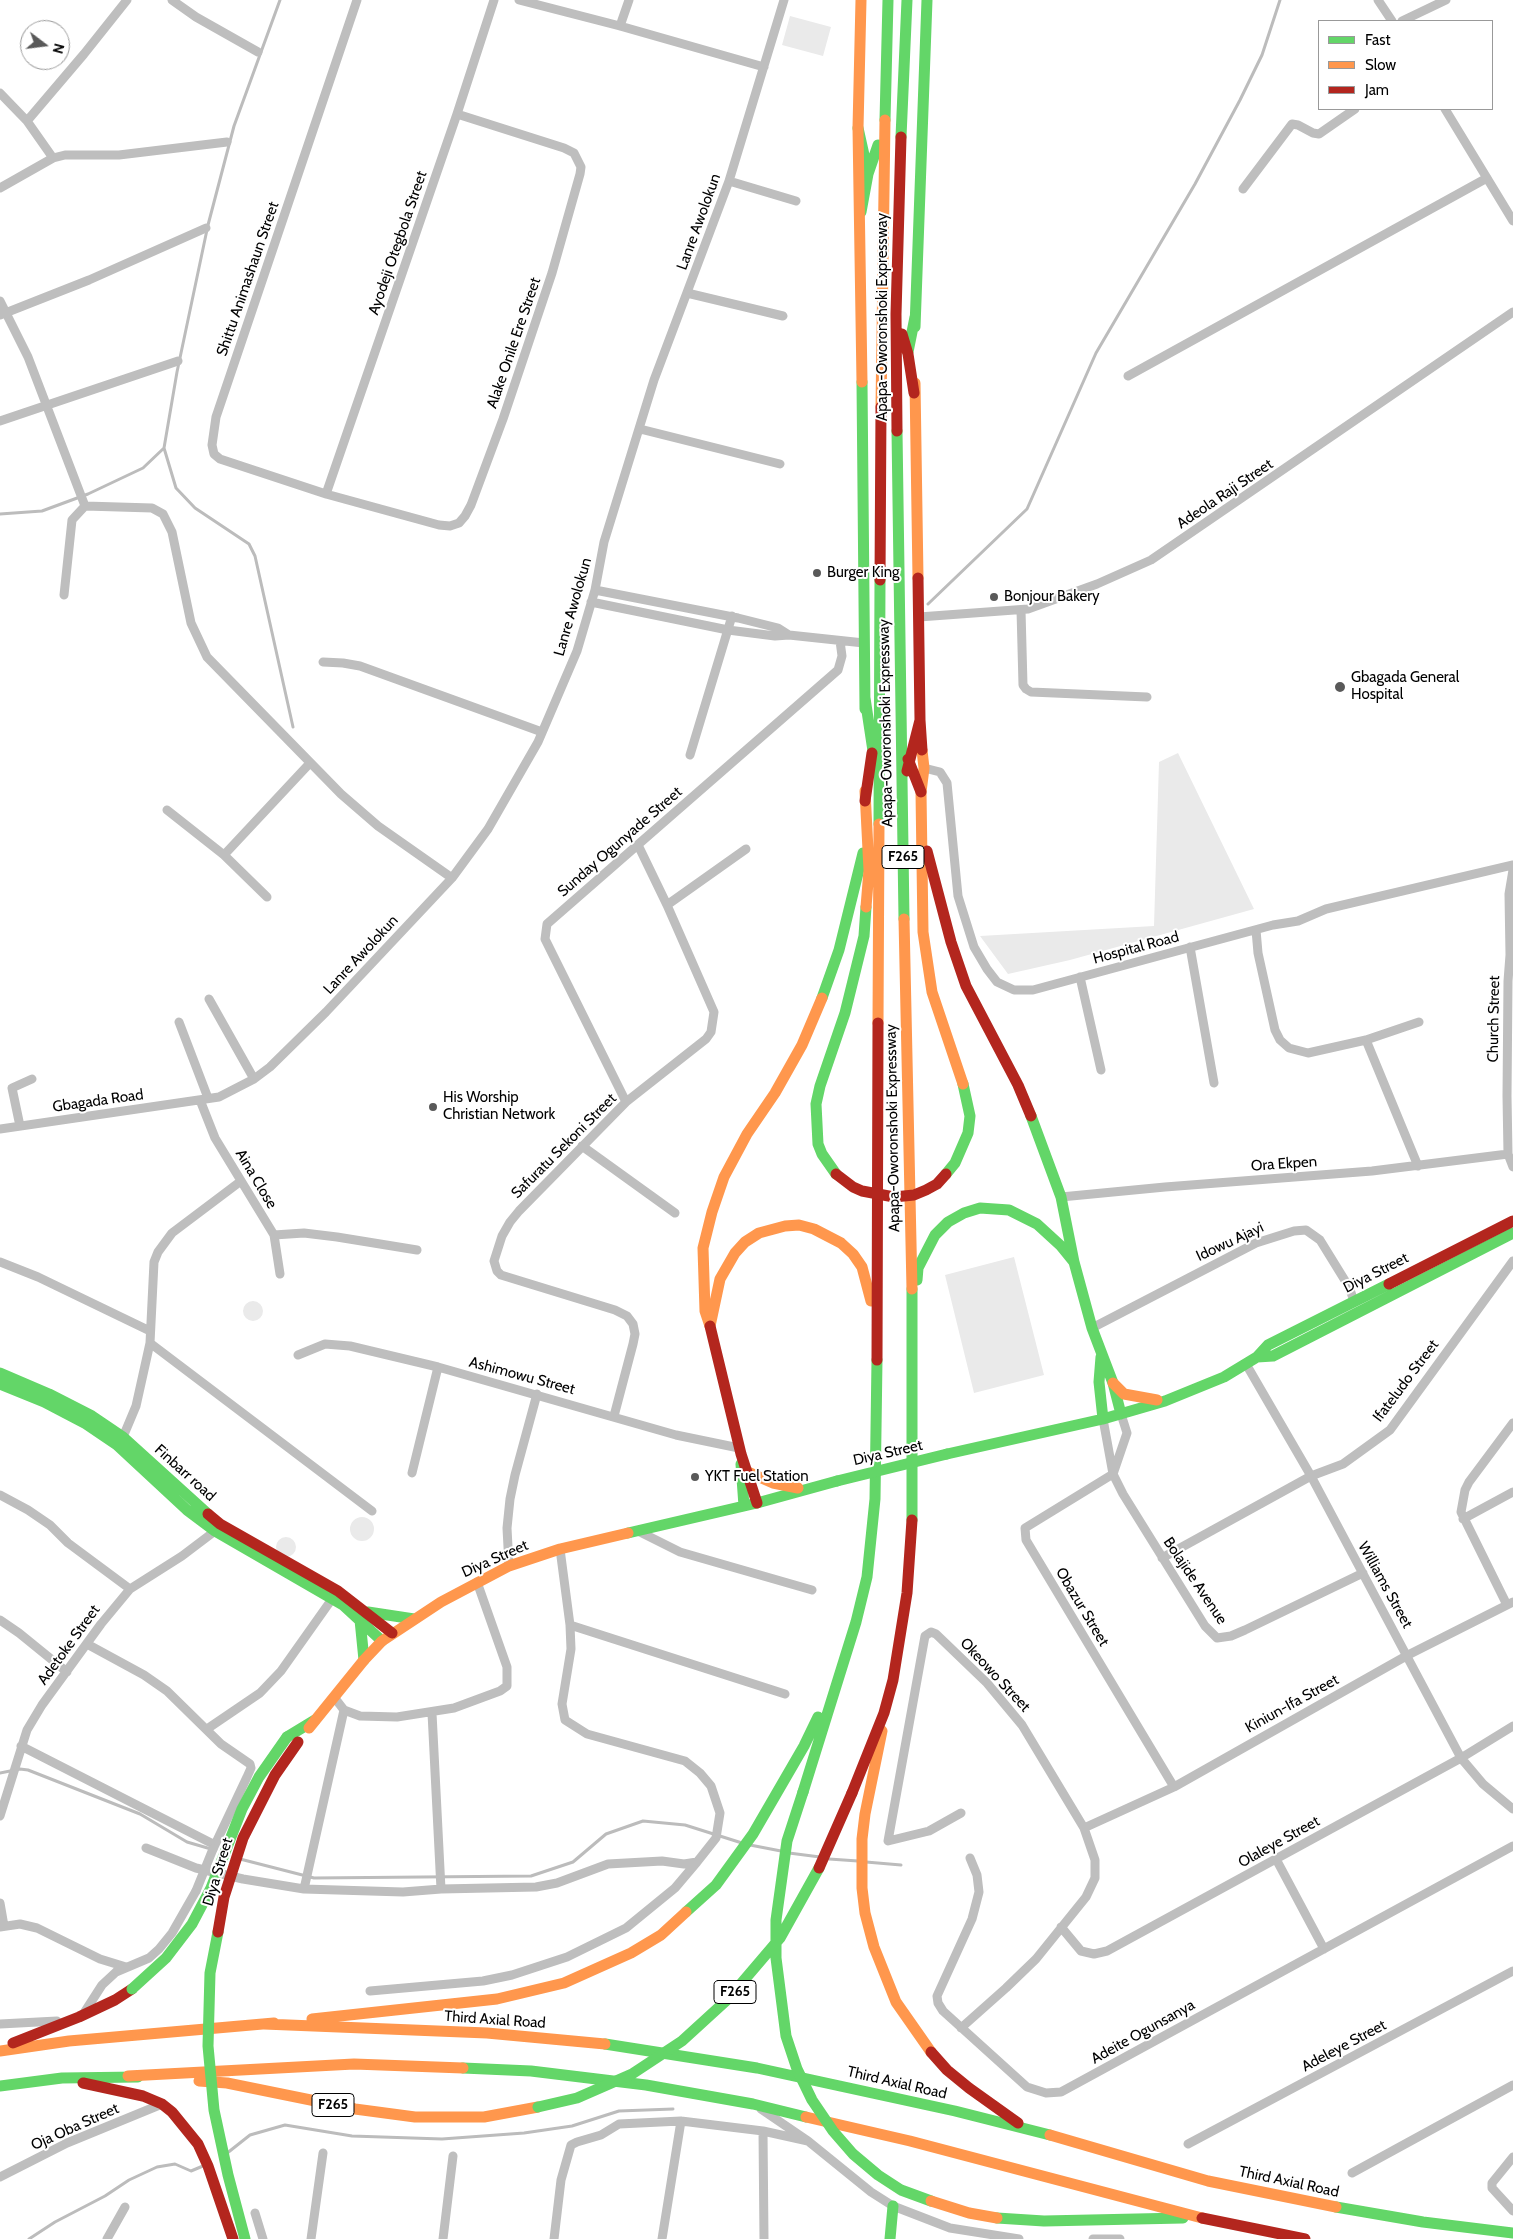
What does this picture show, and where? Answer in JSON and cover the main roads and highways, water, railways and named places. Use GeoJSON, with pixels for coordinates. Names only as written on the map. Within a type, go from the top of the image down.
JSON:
{"type":"FeatureCollection","features":[{"type":"Feature","properties":{"kind":"main road","name":"Apapa-Oworonshoki Expressway"},"geometry":{"type":"LineString","coordinates":[[861,0],[858,128],[861,212],[866,840]]}},
{"type":"Feature","properties":{"kind":"main road","name":"Apapa-Oworonshoki Expressway"},"geometry":{"type":"LineString","coordinates":[[840,1671],[856,1622],[867,1577],[873,1534],[878,1365],[882,210],[888,0]]}},
{"type":"Feature","properties":{"kind":"main road","name":"Apapa-Oworonshoki Expressway"},"geometry":{"type":"LineString","coordinates":[[884,1712],[894,1680],[908,1584],[913,1507],[913,1354],[900,723],[896,314],[904,35],[907,0]]}},
{"type":"Feature","properties":{"kind":"main road"},"geometry":{"type":"LineString","coordinates":[[866,840],[869,870],[864,936],[845,1013],[820,1086],[816,1104],[818,1144],[822,1154],[836,1174],[853,1187],[862,1191],[894,1197],[914,1195],[937,1184],[955,1163],[968,1133],[969,1109],[962,1077],[939,1018],[930,975],[922,906],[921,792],[924,768],[920,720],[914,393],[927,0]]}},
{"type":"Feature","properties":{"kind":"main road"},"geometry":{"type":"LineString","coordinates":[[858,128],[868,174],[882,210]]}},
{"type":"Feature","properties":{"kind":"main road"},"geometry":{"type":"LineString","coordinates":[[861,212],[868,174],[883,129]]}},
{"type":"Feature","properties":{"kind":"main road"},"geometry":{"type":"LineString","coordinates":[[896,314],[908,354],[914,393]]}},
{"type":"Feature","properties":{"kind":"main road"},"geometry":{"type":"LineString","coordinates":[[897,395],[916,317]]}},
{"type":"Feature","properties":{"kind":"main road"},"geometry":{"type":"LineString","coordinates":[[865,801],[881,697]]}},
{"type":"Feature","properties":{"kind":"main road"},"geometry":{"type":"LineString","coordinates":[[865,698],[880,792]]}},
{"type":"Feature","properties":{"kind":"main road"},"geometry":{"type":"LineString","coordinates":[[902,797],[909,760],[920,720]]}},
{"type":"Feature","properties":{"kind":"main road"},"geometry":{"type":"LineString","coordinates":[[900,723],[909,760],[921,792]]}},
{"type":"Feature","properties":{"kind":"main road"},"geometry":{"type":"LineString","coordinates":[[922,828],[938,896],[966,986],[1018,1085],[1061,1197],[1074,1262],[1092,1328],[1113,1383],[1121,1414]]}},
{"type":"Feature","properties":{"kind":"main road"},"geometry":{"type":"LineString","coordinates":[[756,1503],[740,1451],[705,1311],[703,1248],[712,1212],[724,1177],[747,1134],[775,1093],[802,1045],[821,1000],[839,950],[866,840]]}},
{"type":"Feature","properties":{"kind":"main road"},"geometry":{"type":"LineString","coordinates":[[913,1354],[918,1268],[935,1235],[948,1222],[964,1213],[980,1208],[1009,1210],[1037,1224],[1061,1246],[1074,1262]]}},
{"type":"Feature","properties":{"kind":"main road","name":"Diya Street"},"geometry":{"type":"LineString","coordinates":[[245,2239],[221,2148],[214,2110],[208,2046],[210,1973],[224,1897],[244,1838],[257,1808],[275,1775],[315,1720],[382,1641],[414,1619],[477,1582],[509,1566],[560,1549],[744,1506],[803,1489],[947,1454],[1103,1419],[1165,1400],[1224,1377],[1257,1357],[1268,1344],[1513,1220]]}},
{"type":"Feature","properties":{"kind":"main road"},"geometry":{"type":"LineString","coordinates":[[710,1326],[720,1279],[726,1265],[735,1253],[745,1242],[759,1233],[772,1228],[799,1225],[814,1229],[841,1243],[853,1254],[862,1268],[871,1298],[878,1365]]}},
{"type":"Feature","properties":{"kind":"main road","name":"Diya Street"},"geometry":{"type":"LineString","coordinates":[[1257,1357],[1273,1356],[1513,1234]]}},
{"type":"Feature","properties":{"kind":"main road"},"geometry":{"type":"LineString","coordinates":[[1102,1355],[1099,1382],[1103,1419]]}},
{"type":"Feature","properties":{"kind":"main road","name":"Finbarr road"},"geometry":{"type":"LineString","coordinates":[[0,1373],[49,1394],[92,1416],[123,1437],[193,1503],[220,1524],[346,1601]]}},
{"type":"Feature","properties":{"kind":"main road"},"geometry":{"type":"LineString","coordinates":[[1113,1383],[1124,1394],[1138,1398],[1165,1400]]}},
{"type":"Feature","properties":{"kind":"main road","name":"Finbarr road"},"geometry":{"type":"LineString","coordinates":[[0,1384],[86,1424],[117,1445],[187,1510],[215,1531],[332,1599],[346,1601]]}},
{"type":"Feature","properties":{"kind":"main road"},"geometry":{"type":"LineString","coordinates":[[740,1451],[744,1506]]}},
{"type":"Feature","properties":{"kind":"main road"},"geometry":{"type":"LineString","coordinates":[[748,1472],[773,1483],[803,1489]]}},
{"type":"Feature","properties":{"kind":"main road"},"geometry":{"type":"LineString","coordinates":[[346,1601],[364,1616],[392,1633]]}},
{"type":"Feature","properties":{"kind":"main road"},"geometry":{"type":"LineString","coordinates":[[364,1616],[414,1619]]}},
{"type":"Feature","properties":{"kind":"main road"},"geometry":{"type":"LineString","coordinates":[[364,1616],[382,1641]]}},
{"type":"Feature","properties":{"kind":"main road"},"geometry":{"type":"LineString","coordinates":[[364,1616],[364,1660]]}},
{"type":"Feature","properties":{"kind":"main road"},"geometry":{"type":"LineString","coordinates":[[840,1671],[788,1841],[776,1920],[776,1958],[786,2036],[797,2069],[812,2100],[853,2154],[878,2176],[901,2190],[923,2200],[969,2213],[997,2218],[1044,2221],[1201,2218]]}},
{"type":"Feature","properties":{"kind":"main road","name":"F265"},"geometry":{"type":"LineString","coordinates":[[0,2050],[79,2040],[462,2004],[531,1992],[598,1970],[661,1935],[716,1885],[736,1859],[773,1802],[804,1746],[840,1671]]}},
{"type":"Feature","properties":{"kind":"main road"},"geometry":{"type":"LineString","coordinates":[[884,1712],[878,1758],[865,1814],[862,1839],[862,1888],[865,1914],[874,1947],[896,2002],[927,2048],[947,2070],[968,2088],[1011,2119],[1032,2130]]}},
{"type":"Feature","properties":{"kind":"main road","name":"F265"},"geometry":{"type":"LineString","coordinates":[[0,2086],[62,2078],[128,2076],[227,2083],[355,2109],[415,2117],[484,2117],[538,2108],[577,2098],[632,2074],[682,2041],[751,1975],[788,1925],[828,1851],[884,1712]]}},
{"type":"Feature","properties":{"kind":"main road"},"geometry":{"type":"LineString","coordinates":[[0,2050],[79,2017],[132,1989],[166,1958],[192,1924],[211,1888],[242,1809],[259,1777],[287,1737],[315,1720]]}},
{"type":"Feature","properties":{"kind":"main road","name":"Third Axial Road"},"geometry":{"type":"LineString","coordinates":[[264,2024],[487,2033],[631,2047],[792,2075],[1032,2130],[1228,2185],[1413,2221],[1513,2233]]}},
{"type":"Feature","properties":{"kind":"main road"},"geometry":{"type":"LineString","coordinates":[[128,2076],[354,2064],[531,2071],[646,2085],[753,2104],[910,2141],[1201,2218],[1305,2239]]}},
{"type":"Feature","properties":{"kind":"main road"},"geometry":{"type":"LineString","coordinates":[[62,2078],[143,2096],[162,2104],[172,2112],[198,2144],[208,2166],[233,2239]]}},
{"type":"Feature","properties":{"kind":"main road"},"geometry":{"type":"LineString","coordinates":[[890,2239],[894,2206]]}},
{"type":"Feature","properties":{"kind":"waterway"},"geometry":{"type":"LineString","coordinates":[[280,0],[234,126],[208,225],[177,372],[164,448],[176,488],[195,508],[249,544],[255,556],[293,727]]}},
{"type":"Feature","properties":{"kind":"waterway"},"geometry":{"type":"LineString","coordinates":[[928,604],[1027,509],[1096,353],[1195,184],[1240,100],[1262,55],[1280,0]]}},
{"type":"Feature","properties":{"kind":"waterway"},"geometry":{"type":"LineString","coordinates":[[0,514],[42,511],[88,494],[143,468],[164,448]]}},
{"type":"Feature","properties":{"kind":"waterway"},"geometry":{"type":"LineString","coordinates":[[0,1773],[20,1769],[28,1770],[140,1814],[187,1842],[211,1849]]}},
{"type":"Feature","properties":{"kind":"waterway"},"geometry":{"type":"LineString","coordinates":[[240,1859],[314,1878],[531,1876],[573,1862],[606,1834],[643,1821],[685,1825],[742,1843]]}},
{"type":"Feature","properties":{"kind":"waterway"},"geometry":{"type":"LineString","coordinates":[[750,1845],[781,1851]]}},
{"type":"Feature","properties":{"kind":"waterway"},"geometry":{"type":"LineString","coordinates":[[789,1853],[820,1857]]}},
{"type":"Feature","properties":{"kind":"waterway"},"geometry":{"type":"LineString","coordinates":[[829,1859],[858,1861]]}},
{"type":"Feature","properties":{"kind":"waterway"},"geometry":{"type":"LineString","coordinates":[[866,1862],[901,1865]]}},
{"type":"Feature","properties":{"kind":"waterway"},"geometry":{"type":"LineString","coordinates":[[226,2154],[250,2135],[285,2125],[352,2136],[442,2139],[524,2133],[572,2126],[619,2111],[673,2109]]}},
{"type":"Feature","properties":{"kind":"waterway"},"geometry":{"type":"LineString","coordinates":[[29,2239],[55,2222],[105,2196],[129,2180],[157,2167],[175,2164],[191,2171],[203,2166]]}},
{"type":"Feature","properties":{"kind":"place","name":"Burger King"},"geometry":{"type":"Point","coordinates":[817,573]}},
{"type":"Feature","properties":{"kind":"place","name":"Bonjour Bakery"},"geometry":{"type":"Point","coordinates":[994,597]}},
{"type":"Feature","properties":{"kind":"place","name":"Gbagada General Hospital"},"geometry":{"type":"Point","coordinates":[1340,687]}},
{"type":"Feature","properties":{"kind":"place","name":"His Worship Christian Network"},"geometry":{"type":"Point","coordinates":[433,1107]}},
{"type":"Feature","properties":{"kind":"place","name":"YKT Fuel Station"},"geometry":{"type":"Point","coordinates":[695,1477]}}]}
